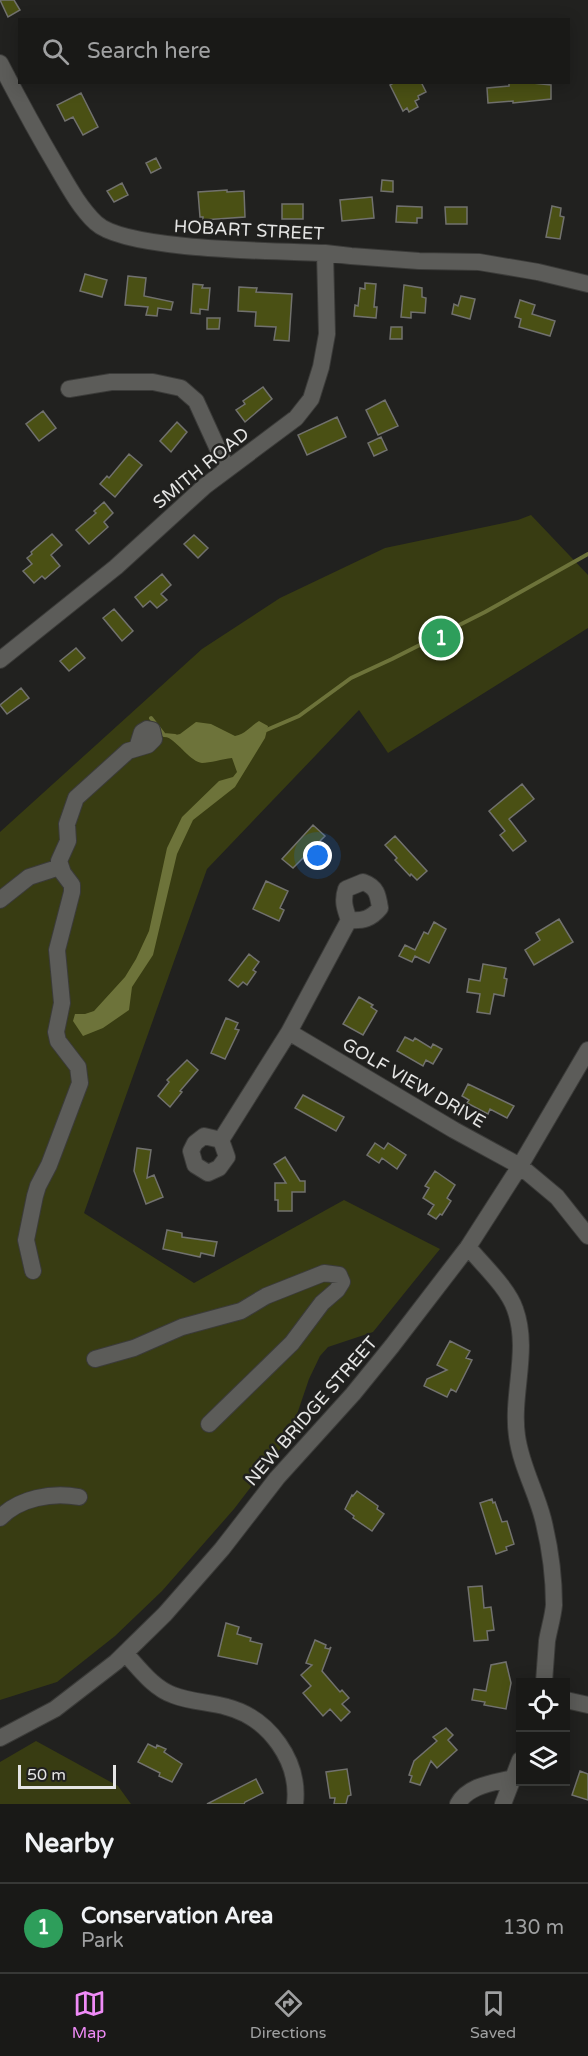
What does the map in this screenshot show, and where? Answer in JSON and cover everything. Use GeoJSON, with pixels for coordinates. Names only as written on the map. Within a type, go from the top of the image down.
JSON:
{"type":"FeatureCollection","features":[{"type":"Feature","properties":{"kind":"street","name":"HOBART STREET"},"geometry":{"type":"LineString","coordinates":[[0,63],[71,192],[98,225],[123,236],[156,244],[325,253],[419,261],[479,262],[538,272],[588,284]]}},
{"type":"Feature","properties":{"kind":"street","name":"SMITH ROAD"},"geometry":{"type":"LineString","coordinates":[[0,660],[116,567],[205,486],[296,418],[311,399],[321,367],[327,334],[325,253]]}},
{"type":"Feature","properties":{"kind":"street"},"geometry":{"type":"LineString","coordinates":[[69,389],[111,382],[153,382],[181,388],[196,400],[227,469]]}},
{"type":"Feature","properties":{"kind":"street"},"geometry":{"type":"LineString","coordinates":[[33,1271],[26,1240],[35,1196],[46,1174],[80,1083],[78,1067],[58,1041],[56,1032],[62,1003],[57,950],[72,892],[72,885],[60,867],[59,861],[68,841],[68,824],[76,798],[128,751],[137,748]]}},
{"type":"Feature","properties":{"kind":"street"},"geometry":{"type":"LineString","coordinates":[[0,900],[29,877],[60,867]]}},
{"type":"Feature","properties":{"kind":"street"},"geometry":{"type":"LineString","coordinates":[[221,1140],[290,1032],[349,920]]}},
{"type":"Feature","properties":{"kind":"street","name":"GOLF VIEW DRIVE"},"geometry":{"type":"LineString","coordinates":[[290,1032],[454,1130],[520,1166],[557,1197],[588,1236]]}},
{"type":"Feature","properties":{"kind":"street","name":"NEW BRIDGE STREET"},"geometry":{"type":"LineString","coordinates":[[0,1738],[67,1702],[125,1653],[165,1614],[222,1549],[277,1478],[353,1394],[468,1247],[520,1166],[588,1050]]}},
{"type":"Feature","properties":{"kind":"street"},"geometry":{"type":"LineString","coordinates":[[468,1247],[508,1294],[515,1309],[521,1339],[516,1404],[517,1434],[522,1460],[544,1521],[553,1573],[554,1607],[547,1642],[544,1678]]}},
{"type":"Feature","properties":{"kind":"street"},"geometry":{"type":"LineString","coordinates":[[95,1359],[134,1348],[182,1327],[241,1311],[266,1296],[324,1272],[339,1275],[342,1282],[337,1290],[322,1303],[298,1336],[208,1424]]}},
{"type":"Feature","properties":{"kind":"street"},"geometry":{"type":"LineString","coordinates":[[0,1518],[15,1507],[38,1498],[68,1495],[79,1497]]}},
{"type":"Feature","properties":{"kind":"street"},"geometry":{"type":"LineString","coordinates":[[125,1653],[157,1686],[173,1695],[242,1712],[272,1734],[291,1769],[296,1794],[295,1804]]}},
{"type":"Feature","properties":{"kind":"street"},"geometry":{"type":"LineString","coordinates":[[570,1701],[588,1705]]}},
{"type":"Feature","properties":{"kind":"street"},"geometry":{"type":"LineString","coordinates":[[503,1804],[516,1770]]}},
{"type":"Feature","properties":{"kind":"street"},"geometry":{"type":"LineString","coordinates":[[458,1804],[464,1795],[482,1785],[513,1778]]}},
{"type":"Feature","properties":{"kind":"shaded area"},"geometry":{"type":"Polygon","coordinates":[[[531,515],[588,575],[588,628],[388,753],[359,710],[207,869],[84,1213],[194,1283],[344,1200],[440,1249],[373,1332],[328,1347],[320,1356],[309,1379],[293,1426],[283,1445],[234,1509],[162,1591],[115,1636],[57,1682],[0,1700],[0,832],[202,649],[280,598],[385,548],[518,520],[531,515]]]}},
{"type":"Feature","properties":{"kind":"shaded area"},"geometry":{"type":"Polygon","coordinates":[[[259,721],[268,726],[265,738],[235,787],[193,820],[177,854],[153,955],[132,987],[129,1010],[103,1028],[83,1036],[73,1021],[75,1014],[94,1011],[125,977],[149,931],[167,848],[182,817],[219,781],[233,777],[237,772],[232,758],[205,763],[198,762],[167,737],[180,734],[196,722],[211,724],[235,736],[245,732],[259,721]]]}},
{"type":"Feature","properties":{"kind":"shaded area"},"geometry":{"type":"Polygon","coordinates":[[[36,1741],[118,1786],[131,1804],[0,1804],[0,1762],[36,1741]]]}},
{"type":"Feature","properties":{"kind":"building"},"geometry":{"type":"Polygon","coordinates":[[[0,0],[14,0],[20,10],[8,17],[0,0]]]}},
{"type":"Feature","properties":{"kind":"building"},"geometry":{"type":"Polygon","coordinates":[[[422,84],[426,92],[418,96],[419,99],[415,101],[418,107],[409,112],[407,108],[403,111],[390,85],[422,84]]]}},
{"type":"Feature","properties":{"kind":"building"},"geometry":{"type":"Polygon","coordinates":[[[509,84],[551,85],[551,99],[488,103],[487,88],[509,86],[509,84]]]}},
{"type":"Feature","properties":{"kind":"building"},"geometry":{"type":"Polygon","coordinates":[[[81,93],[98,127],[83,135],[73,117],[65,121],[57,105],[81,93]]]}},
{"type":"Feature","properties":{"kind":"building"},"geometry":{"type":"Polygon","coordinates":[[[156,158],[161,168],[151,173],[146,163],[156,158]]]}},
{"type":"Feature","properties":{"kind":"building"},"geometry":{"type":"Polygon","coordinates":[[[382,180],[393,181],[393,192],[381,191],[382,180]]]}},
{"type":"Feature","properties":{"kind":"building"},"geometry":{"type":"Polygon","coordinates":[[[122,183],[128,195],[114,202],[107,191],[122,183]]]}},
{"type":"Feature","properties":{"kind":"building"},"geometry":{"type":"Polygon","coordinates":[[[227,190],[227,192],[244,191],[245,217],[203,220],[203,217],[200,217],[198,192],[227,190]]]}},
{"type":"Feature","properties":{"kind":"building"},"geometry":{"type":"Polygon","coordinates":[[[372,197],[374,218],[342,221],[340,200],[372,197]]]}},
{"type":"Feature","properties":{"kind":"building"},"geometry":{"type":"Polygon","coordinates":[[[282,204],[303,204],[303,219],[282,219],[282,204]]]}},
{"type":"Feature","properties":{"kind":"building"},"geometry":{"type":"Polygon","coordinates":[[[397,206],[422,207],[422,218],[417,218],[417,223],[396,222],[397,206]]]}},
{"type":"Feature","properties":{"kind":"building"},"geometry":{"type":"Polygon","coordinates":[[[552,206],[561,208],[560,216],[564,217],[560,239],[546,237],[552,206]]]}},
{"type":"Feature","properties":{"kind":"building"},"geometry":{"type":"Polygon","coordinates":[[[445,207],[467,207],[467,224],[446,224],[445,207]]]}},
{"type":"Feature","properties":{"kind":"building"},"geometry":{"type":"Polygon","coordinates":[[[85,274],[107,280],[102,297],[80,291],[85,274]]]}},
{"type":"Feature","properties":{"kind":"building"},"geometry":{"type":"Polygon","coordinates":[[[128,276],[146,278],[144,296],[173,302],[171,310],[158,308],[157,316],[146,315],[148,307],[125,305],[128,276]]]}},
{"type":"Feature","properties":{"kind":"building"},"geometry":{"type":"Polygon","coordinates":[[[365,283],[376,284],[374,307],[377,307],[376,318],[354,316],[355,305],[358,306],[360,288],[365,289],[365,283]]]}},
{"type":"Feature","properties":{"kind":"building"},"geometry":{"type":"Polygon","coordinates":[[[193,284],[203,285],[202,288],[210,288],[208,310],[200,309],[200,314],[191,313],[193,284]]]}},
{"type":"Feature","properties":{"kind":"building"},"geometry":{"type":"Polygon","coordinates":[[[404,285],[422,288],[422,297],[426,298],[425,313],[411,312],[411,318],[401,317],[404,285]]]}},
{"type":"Feature","properties":{"kind":"building"},"geometry":{"type":"Polygon","coordinates":[[[239,287],[257,288],[256,292],[292,294],[289,341],[274,340],[276,327],[255,326],[256,312],[238,311],[239,287]]]}},
{"type":"Feature","properties":{"kind":"building"},"geometry":{"type":"Polygon","coordinates":[[[461,296],[475,299],[470,319],[452,314],[454,304],[458,306],[461,296]]]}},
{"type":"Feature","properties":{"kind":"building"},"geometry":{"type":"Polygon","coordinates":[[[520,300],[535,305],[532,314],[555,321],[550,336],[519,327],[521,319],[515,317],[520,300]]]}},
{"type":"Feature","properties":{"kind":"building"},"geometry":{"type":"Polygon","coordinates":[[[207,318],[220,318],[219,329],[207,329],[207,318]]]}},
{"type":"Feature","properties":{"kind":"building"},"geometry":{"type":"Polygon","coordinates":[[[391,327],[402,327],[402,339],[390,339],[391,327]]]}},
{"type":"Feature","properties":{"kind":"building"},"geometry":{"type":"Polygon","coordinates":[[[263,387],[272,399],[245,422],[236,410],[245,404],[243,401],[263,387]]]}},
{"type":"Feature","properties":{"kind":"building"},"geometry":{"type":"Polygon","coordinates":[[[385,400],[398,426],[378,435],[366,410],[385,400]]]}},
{"type":"Feature","properties":{"kind":"building"},"geometry":{"type":"Polygon","coordinates":[[[43,411],[56,428],[39,441],[26,424],[43,411]]]}},
{"type":"Feature","properties":{"kind":"building"},"geometry":{"type":"Polygon","coordinates":[[[337,417],[346,437],[307,455],[298,435],[337,417]]]}},
{"type":"Feature","properties":{"kind":"building"},"geometry":{"type":"Polygon","coordinates":[[[177,422],[187,432],[171,452],[160,441],[177,422]]]}},
{"type":"Feature","properties":{"kind":"building"},"geometry":{"type":"Polygon","coordinates":[[[381,437],[387,450],[374,456],[368,443],[381,437]]]}},
{"type":"Feature","properties":{"kind":"building"},"geometry":{"type":"Polygon","coordinates":[[[129,454],[142,465],[115,497],[100,484],[107,476],[109,478],[129,454]]]}},
{"type":"Feature","properties":{"kind":"building"},"geometry":{"type":"Polygon","coordinates":[[[104,502],[113,513],[104,522],[108,527],[89,544],[76,530],[96,513],[94,511],[104,502]]]}},
{"type":"Feature","properties":{"kind":"building"},"geometry":{"type":"Polygon","coordinates":[[[52,534],[62,545],[51,555],[60,566],[45,579],[42,576],[34,583],[23,571],[32,564],[27,558],[52,534]]]}},
{"type":"Feature","properties":{"kind":"building"},"geometry":{"type":"Polygon","coordinates":[[[194,535],[208,548],[198,558],[184,544],[194,535]]]}},
{"type":"Feature","properties":{"kind":"building"},"geometry":{"type":"Polygon","coordinates":[[[162,574],[171,585],[161,594],[167,600],[157,608],[150,601],[143,607],[135,597],[162,574]]]}},
{"type":"Feature","properties":{"kind":"building"},"geometry":{"type":"Polygon","coordinates":[[[114,609],[133,631],[122,641],[103,618],[114,609]]]}},
{"type":"Feature","properties":{"kind":"building"},"geometry":{"type":"Polygon","coordinates":[[[76,648],[85,658],[69,671],[60,661],[76,648]]]}},
{"type":"Feature","properties":{"kind":"building"},"geometry":{"type":"Polygon","coordinates":[[[21,688],[29,698],[7,714],[0,705],[21,688]]]}},
{"type":"Feature","properties":{"kind":"building"},"geometry":{"type":"Polygon","coordinates":[[[522,784],[534,799],[509,819],[526,841],[513,851],[500,835],[505,831],[489,811],[522,784]]]}},
{"type":"Feature","properties":{"kind":"building"},"geometry":{"type":"Polygon","coordinates":[[[313,825],[325,836],[293,868],[282,859],[313,825]]]}},
{"type":"Feature","properties":{"kind":"building"},"geometry":{"type":"Polygon","coordinates":[[[395,836],[427,871],[417,880],[395,860],[397,858],[385,845],[395,836]]]}},
{"type":"Feature","properties":{"kind":"building"},"geometry":{"type":"Polygon","coordinates":[[[266,881],[288,891],[280,908],[284,910],[279,921],[253,909],[266,881]]]}},
{"type":"Feature","properties":{"kind":"building"},"geometry":{"type":"Polygon","coordinates":[[[559,919],[573,942],[534,965],[525,950],[540,940],[536,933],[559,919]]]}},
{"type":"Feature","properties":{"kind":"building"},"geometry":{"type":"Polygon","coordinates":[[[434,922],[446,929],[429,963],[415,956],[412,962],[399,956],[405,945],[415,950],[424,932],[428,934],[434,922]]]}},
{"type":"Feature","properties":{"kind":"building"},"geometry":{"type":"Polygon","coordinates":[[[249,954],[259,962],[253,970],[256,972],[247,985],[243,982],[238,987],[229,980],[249,954]]]}},
{"type":"Feature","properties":{"kind":"building"},"geometry":{"type":"Polygon","coordinates":[[[483,964],[506,968],[504,996],[494,994],[490,1014],[477,1012],[480,994],[467,992],[469,979],[480,981],[483,964]]]}},
{"type":"Feature","properties":{"kind":"building"},"geometry":{"type":"Polygon","coordinates":[[[359,997],[373,1005],[371,1007],[377,1011],[363,1035],[343,1024],[359,997]]]}},
{"type":"Feature","properties":{"kind":"building"},"geometry":{"type":"Polygon","coordinates":[[[226,1018],[238,1023],[235,1029],[239,1030],[225,1059],[211,1053],[226,1018]]]}},
{"type":"Feature","properties":{"kind":"building"},"geometry":{"type":"Polygon","coordinates":[[[405,1037],[413,1041],[415,1038],[431,1048],[433,1044],[442,1049],[433,1064],[426,1060],[423,1066],[397,1051],[405,1037]]]}},
{"type":"Feature","properties":{"kind":"building"},"geometry":{"type":"Polygon","coordinates":[[[187,1060],[198,1070],[170,1107],[158,1096],[169,1082],[167,1080],[187,1060]]]}},
{"type":"Feature","properties":{"kind":"building"},"geometry":{"type":"Polygon","coordinates":[[[468,1084],[514,1106],[507,1118],[490,1109],[488,1114],[467,1103],[469,1100],[462,1096],[468,1084]]]}},
{"type":"Feature","properties":{"kind":"building"},"geometry":{"type":"Polygon","coordinates":[[[303,1095],[344,1117],[336,1131],[295,1108],[303,1095]]]}},
{"type":"Feature","properties":{"kind":"building"},"geometry":{"type":"Polygon","coordinates":[[[375,1143],[384,1149],[388,1143],[406,1155],[397,1169],[382,1158],[379,1163],[367,1155],[375,1143]]]}},
{"type":"Feature","properties":{"kind":"building"},"geometry":{"type":"Polygon","coordinates":[[[137,1148],[151,1150],[147,1178],[154,1175],[163,1197],[146,1204],[134,1171],[137,1148]]]}},
{"type":"Feature","properties":{"kind":"building"},"geometry":{"type":"Polygon","coordinates":[[[285,1157],[300,1181],[305,1181],[305,1192],[292,1192],[292,1211],[278,1211],[278,1200],[275,1200],[275,1183],[286,1183],[274,1164],[285,1157]]]}},
{"type":"Feature","properties":{"kind":"building"},"geometry":{"type":"Polygon","coordinates":[[[435,1171],[455,1185],[447,1198],[451,1201],[442,1215],[440,1214],[436,1219],[428,1214],[434,1205],[423,1198],[429,1188],[425,1186],[435,1171]]]}},
{"type":"Feature","properties":{"kind":"building"},"geometry":{"type":"Polygon","coordinates":[[[167,1230],[182,1233],[182,1237],[217,1242],[214,1256],[201,1253],[200,1257],[163,1249],[167,1230]]]}},
{"type":"Feature","properties":{"kind":"building"},"geometry":{"type":"Polygon","coordinates":[[[450,1341],[470,1351],[466,1358],[472,1360],[456,1392],[451,1389],[447,1397],[424,1386],[427,1379],[447,1370],[437,1365],[450,1341]]]}},
{"type":"Feature","properties":{"kind":"building"},"geometry":{"type":"Polygon","coordinates":[[[357,1491],[378,1506],[377,1509],[384,1514],[372,1531],[353,1518],[354,1516],[345,1509],[352,1495],[357,1491]]]}},
{"type":"Feature","properties":{"kind":"building"},"geometry":{"type":"Polygon","coordinates":[[[492,1499],[502,1522],[507,1521],[514,1544],[506,1547],[507,1550],[496,1554],[480,1503],[492,1499]]]}},
{"type":"Feature","properties":{"kind":"building"},"geometry":{"type":"Polygon","coordinates":[[[482,1586],[484,1608],[491,1607],[494,1630],[487,1631],[488,1640],[474,1641],[468,1587],[482,1586]]]}},
{"type":"Feature","properties":{"kind":"building"},"geometry":{"type":"Polygon","coordinates":[[[226,1623],[239,1627],[237,1634],[262,1644],[257,1664],[218,1656],[226,1623]]]}},
{"type":"Feature","properties":{"kind":"building"},"geometry":{"type":"Polygon","coordinates":[[[315,1640],[326,1645],[325,1648],[331,1647],[322,1671],[340,1692],[342,1690],[349,1698],[342,1704],[350,1712],[341,1721],[330,1709],[323,1716],[303,1693],[311,1686],[301,1675],[312,1665],[306,1663],[315,1640]]]}},
{"type":"Feature","properties":{"kind":"building"},"geometry":{"type":"Polygon","coordinates":[[[506,1662],[511,1683],[506,1709],[472,1700],[474,1689],[486,1691],[491,1665],[506,1662]]]}},
{"type":"Feature","properties":{"kind":"building"},"geometry":{"type":"Polygon","coordinates":[[[446,1728],[453,1735],[448,1740],[457,1750],[437,1768],[431,1761],[420,1785],[410,1782],[412,1776],[409,1775],[414,1761],[437,1741],[433,1737],[446,1728]]]}},
{"type":"Feature","properties":{"kind":"building"},"geometry":{"type":"Polygon","coordinates":[[[148,1744],[166,1749],[164,1752],[182,1764],[172,1782],[138,1762],[148,1744]]]}},
{"type":"Feature","properties":{"kind":"building"},"geometry":{"type":"Polygon","coordinates":[[[347,1769],[351,1795],[348,1796],[346,1804],[334,1804],[335,1798],[330,1798],[326,1772],[347,1769]]]}},
{"type":"Feature","properties":{"kind":"building"},"geometry":{"type":"Polygon","coordinates":[[[580,1771],[588,1774],[588,1800],[572,1795],[580,1771]]]}},
{"type":"Feature","properties":{"kind":"building"},"geometry":{"type":"Polygon","coordinates":[[[256,1779],[263,1793],[244,1804],[207,1804],[256,1779]]]}},
{"type":"Feature","properties":{"kind":"waterway"},"geometry":{"type":"LineString","coordinates":[[264,731],[299,716],[351,678],[485,612],[588,554]]}},
{"type":"Feature","properties":{"kind":"waterway"},"geometry":{"type":"LineString","coordinates":[[151,718],[164,735],[175,736]]}},
{"type":"Feature","properties":{"kind":"place","name":"Conservation Area"},"geometry":{"type":"Point","coordinates":[441,638]}}]}
